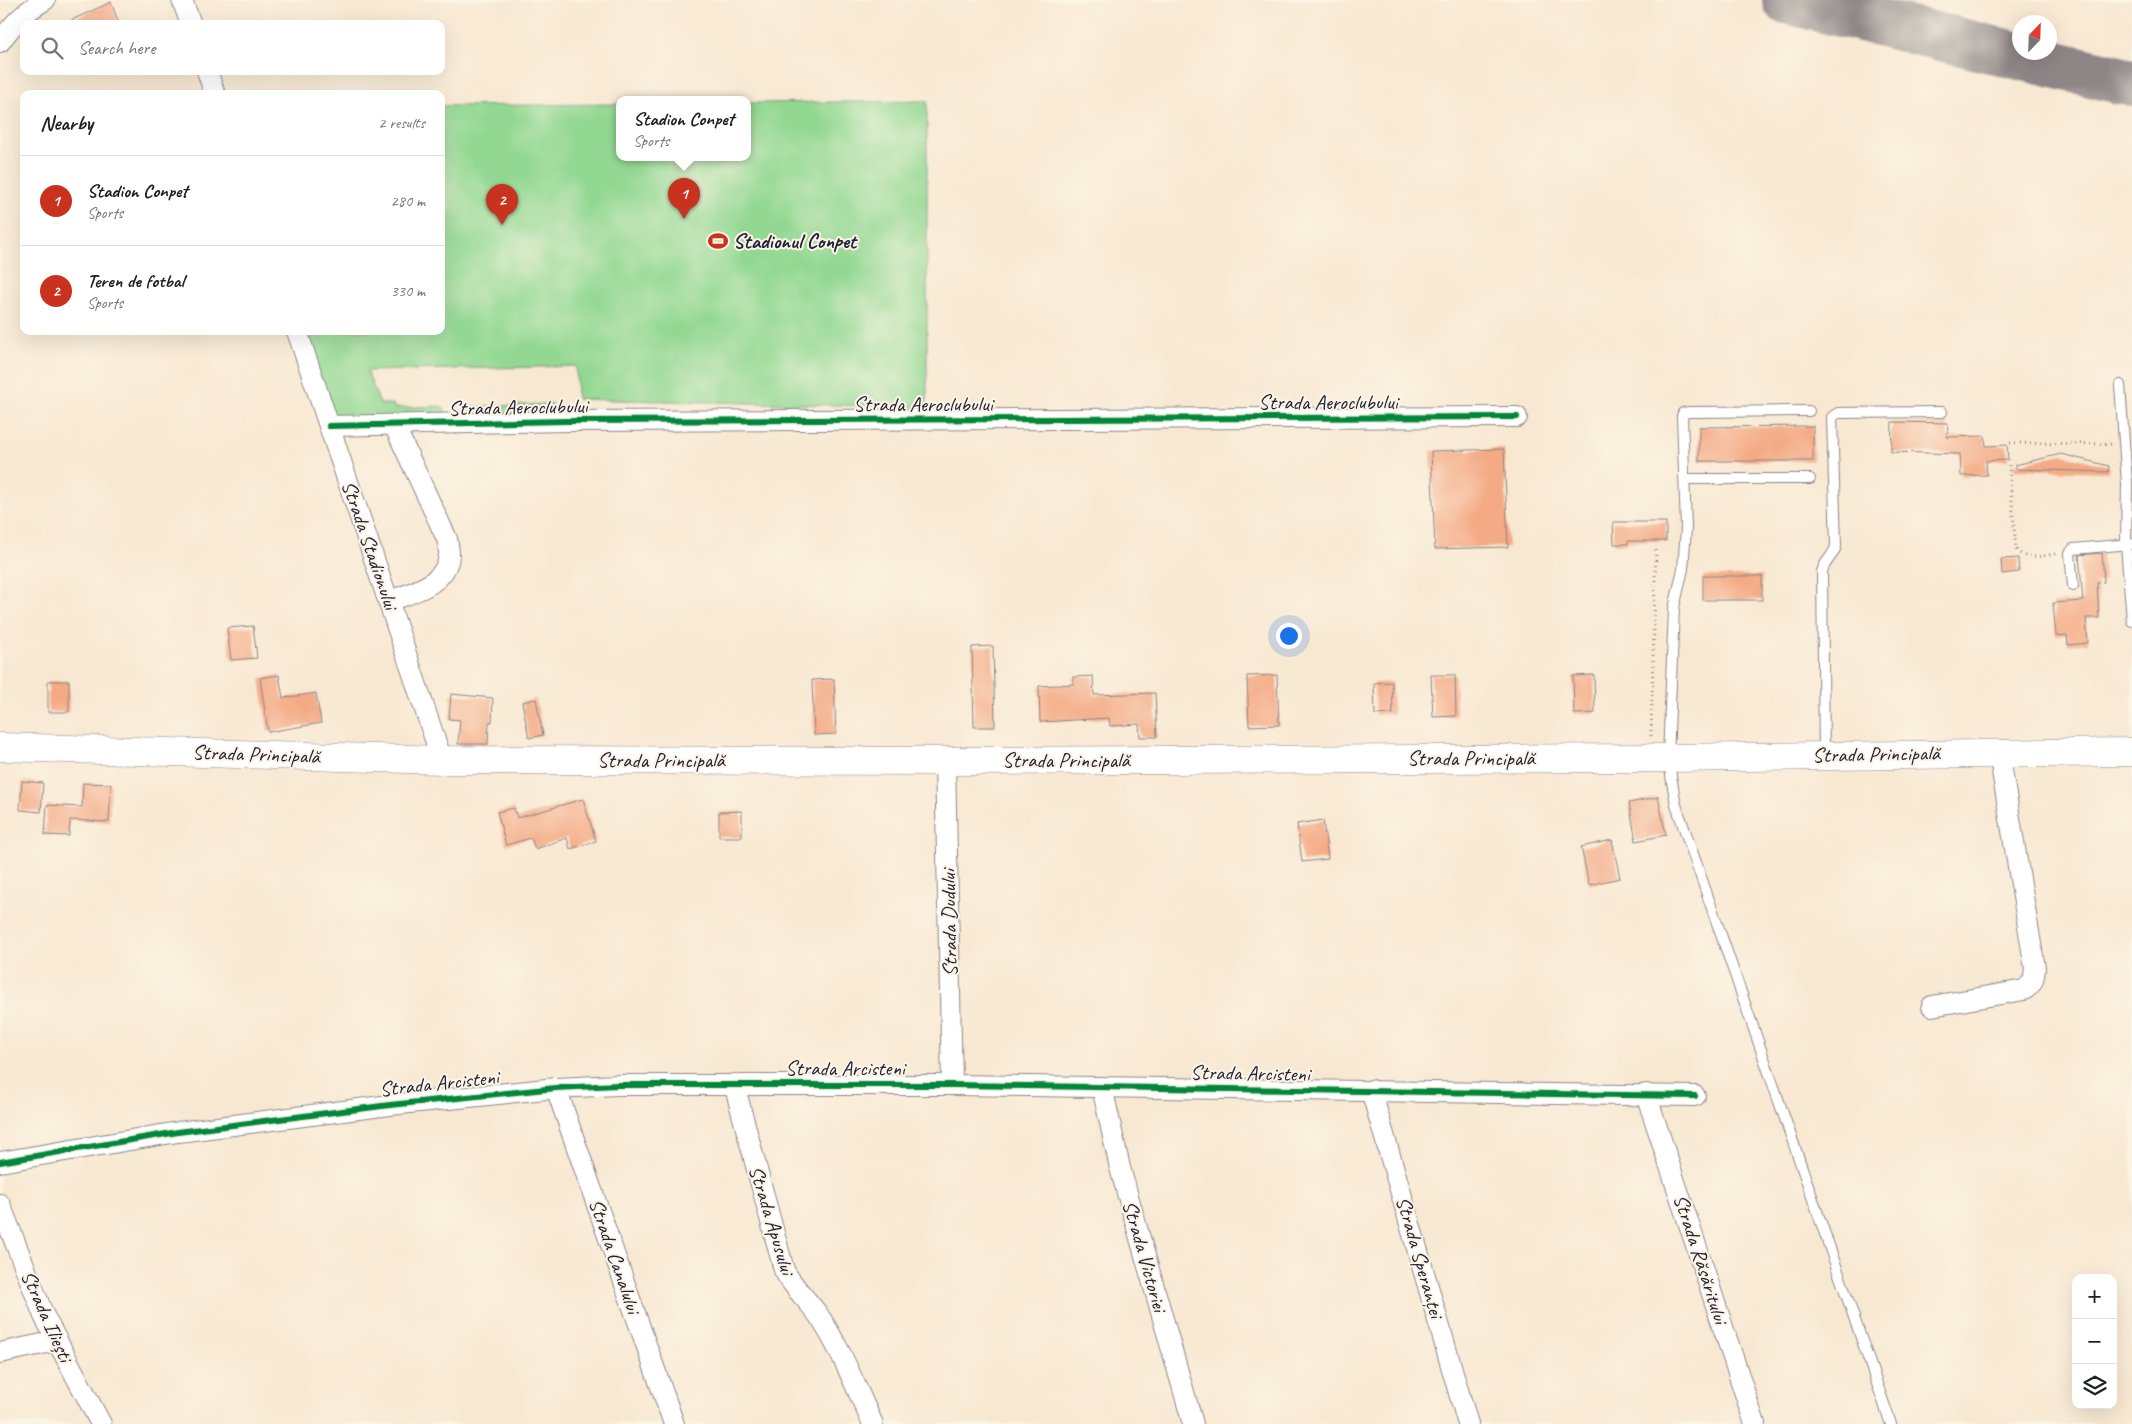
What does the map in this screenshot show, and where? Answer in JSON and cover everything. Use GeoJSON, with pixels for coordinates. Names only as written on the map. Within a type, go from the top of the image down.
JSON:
{"type":"FeatureCollection","features":[{"type":"Feature","properties":{"kind":"main road","name":"Strada Principală"},"geometry":{"type":"LineString","coordinates":[[0,746],[442,760],[945,761],[1668,758],[2132,752]]}},
{"type":"Feature","properties":{"kind":"street"},"geometry":{"type":"LineString","coordinates":[[0,42],[14,23],[31,8],[45,0]]}},
{"type":"Feature","properties":{"kind":"street"},"geometry":{"type":"LineString","coordinates":[[182,0],[189,20]]}},
{"type":"Feature","properties":{"kind":"street"},"geometry":{"type":"LineString","coordinates":[[208,75],[214,90]]}},
{"type":"Feature","properties":{"kind":"street","name":"Strada Stadionului"},"geometry":{"type":"LineString","coordinates":[[298,335],[442,760]]}},
{"type":"Feature","properties":{"kind":"street","name":"Strada Aeroclubului"},"geometry":{"type":"LineString","coordinates":[[329,426],[577,421],[1517,417]]}},
{"type":"Feature","properties":{"kind":"street"},"geometry":{"type":"LineString","coordinates":[[389,601],[424,587],[437,578],[445,566],[449,555],[447,539],[394,426]]}},
{"type":"Feature","properties":{"kind":"street"},"geometry":{"type":"LineString","coordinates":[[1932,1006],[2024,990],[2031,985],[2034,978],[2035,968],[1999,753]]}},
{"type":"Feature","properties":{"kind":"street","name":"Strada Dudului"},"geometry":{"type":"LineString","coordinates":[[945,761],[952,1085]]}},
{"type":"Feature","properties":{"kind":"street","name":"Strada Apusului"},"geometry":{"type":"LineString","coordinates":[[734,1084],[784,1270],[789,1281],[818,1315],[829,1333],[873,1424]]}},
{"type":"Feature","properties":{"kind":"street","name":"Strada Arcisteni"},"geometry":{"type":"LineString","coordinates":[[0,1162],[178,1132],[400,1104],[556,1088],[618,1085],[952,1085],[1695,1096]]}},
{"type":"Feature","properties":{"kind":"street","name":"Strada Victoriei"},"geometry":{"type":"LineString","coordinates":[[1102,1087],[1120,1168],[1194,1424]]}},
{"type":"Feature","properties":{"kind":"street","name":"Strada Canalului"},"geometry":{"type":"LineString","coordinates":[[556,1088],[674,1424]]}},
{"type":"Feature","properties":{"kind":"street","name":"Strada Speranței"},"geometry":{"type":"LineString","coordinates":[[1371,1090],[1468,1424]]}},
{"type":"Feature","properties":{"kind":"street","name":"Strada Răsăritului"},"geometry":{"type":"LineString","coordinates":[[1646,1094],[1755,1424]]}},
{"type":"Feature","properties":{"kind":"street","name":"Strada Iliești"},"geometry":{"type":"LineString","coordinates":[[0,1204],[56,1340],[102,1424]]}},
{"type":"Feature","properties":{"kind":"street"},"geometry":{"type":"LineString","coordinates":[[0,1353],[56,1340]]}},
{"type":"Feature","properties":{"kind":"lane"},"geometry":{"type":"LineString","coordinates":[[2120,385],[2132,620]]}},
{"type":"Feature","properties":{"kind":"lane"},"geometry":{"type":"LineString","coordinates":[[1809,411],[1683,413],[1682,428],[1686,479],[1685,554],[1674,608],[1668,758],[1676,805],[1891,1424]]}},
{"type":"Feature","properties":{"kind":"lane"},"geometry":{"type":"LineString","coordinates":[[1824,755],[1822,572],[1823,566],[1834,552],[1836,546],[1832,417],[1838,413],[1942,412]]}},
{"type":"Feature","properties":{"kind":"lane"},"geometry":{"type":"LineString","coordinates":[[1686,479],[1810,479]]}},
{"type":"Feature","properties":{"kind":"lane"},"geometry":{"type":"LineString","coordinates":[[2073,586],[2070,553],[2077,548],[2129,544]]}},
{"type":"Feature","properties":{"kind":"path"},"geometry":{"type":"LineString","coordinates":[[2010,443],[2124,444]]}},
{"type":"Feature","properties":{"kind":"path"},"geometry":{"type":"LineString","coordinates":[[2009,465],[2016,549],[2018,552],[2026,557],[2070,553]]}},
{"type":"Feature","properties":{"kind":"path"},"geometry":{"type":"LineString","coordinates":[[1651,737],[1656,546]]}},
{"type":"Feature","properties":{"kind":"green space"},"geometry":{"type":"Polygon","coordinates":[[[927,101],[927,407],[577,399],[576,366],[367,371],[380,404],[393,404],[394,408],[440,406],[444,408],[446,414],[359,428],[330,414],[302,335],[445,335],[445,106],[616,104],[616,161],[751,161],[751,103],[927,101]]]}},
{"type":"Feature","properties":{"kind":"green space"},"geometry":{"type":"Polygon","coordinates":[[[551,404],[555,412],[463,415],[465,408],[468,407],[551,404]]]}},
{"type":"Feature","properties":{"kind":"building"},"geometry":{"type":"Polygon","coordinates":[[[111,2],[118,20],[72,20],[111,2]]]}},
{"type":"Feature","properties":{"kind":"building"},"geometry":{"type":"Polygon","coordinates":[[[1892,422],[1948,423],[1947,437],[1985,436],[1986,446],[2007,445],[2008,460],[1986,461],[1987,475],[1961,476],[1960,454],[1891,452],[1892,422]]]}},
{"type":"Feature","properties":{"kind":"building"},"geometry":{"type":"Polygon","coordinates":[[[1813,426],[1813,461],[1699,461],[1699,427],[1813,426]]]}},
{"type":"Feature","properties":{"kind":"building"},"geometry":{"type":"Polygon","coordinates":[[[1504,449],[1508,547],[1435,549],[1431,451],[1504,449]]]}},
{"type":"Feature","properties":{"kind":"building"},"geometry":{"type":"Polygon","coordinates":[[[2061,454],[2109,466],[2108,472],[2015,469],[2015,465],[2061,454]]]}},
{"type":"Feature","properties":{"kind":"building"},"geometry":{"type":"Polygon","coordinates":[[[1613,522],[1666,522],[1666,541],[1628,541],[1628,544],[1614,544],[1613,522]]]}},
{"type":"Feature","properties":{"kind":"building"},"geometry":{"type":"Polygon","coordinates":[[[2102,553],[2104,582],[2097,583],[2099,618],[2086,618],[2088,643],[2068,645],[2067,635],[2056,636],[2053,603],[2083,601],[2079,555],[2102,553]]]}},
{"type":"Feature","properties":{"kind":"building"},"geometry":{"type":"Polygon","coordinates":[[[2018,558],[2019,572],[2002,574],[2001,559],[2018,558]]]}},
{"type":"Feature","properties":{"kind":"building"},"geometry":{"type":"Polygon","coordinates":[[[1703,576],[1762,576],[1762,600],[1703,600],[1703,576]]]}},
{"type":"Feature","properties":{"kind":"building"},"geometry":{"type":"Polygon","coordinates":[[[253,626],[257,658],[231,660],[227,628],[253,626]]]}},
{"type":"Feature","properties":{"kind":"building"},"geometry":{"type":"Polygon","coordinates":[[[993,646],[995,727],[974,727],[972,647],[993,646]]]}},
{"type":"Feature","properties":{"kind":"building"},"geometry":{"type":"Polygon","coordinates":[[[279,675],[283,698],[316,693],[321,723],[268,732],[260,678],[279,675]]]}},
{"type":"Feature","properties":{"kind":"building"},"geometry":{"type":"Polygon","coordinates":[[[1277,675],[1279,725],[1249,726],[1247,676],[1277,675]]]}},
{"type":"Feature","properties":{"kind":"building"},"geometry":{"type":"Polygon","coordinates":[[[1431,675],[1455,675],[1456,716],[1433,717],[1431,675]]]}},
{"type":"Feature","properties":{"kind":"building"},"geometry":{"type":"Polygon","coordinates":[[[1594,675],[1595,713],[1574,714],[1573,676],[1594,675]]]}},
{"type":"Feature","properties":{"kind":"building"},"geometry":{"type":"Polygon","coordinates":[[[1093,676],[1094,695],[1155,693],[1157,737],[1140,737],[1139,724],[1110,726],[1109,718],[1040,722],[1039,686],[1074,684],[1073,677],[1093,676]]]}},
{"type":"Feature","properties":{"kind":"building"},"geometry":{"type":"Polygon","coordinates":[[[834,679],[836,734],[814,735],[812,680],[834,679]]]}},
{"type":"Feature","properties":{"kind":"building"},"geometry":{"type":"Polygon","coordinates":[[[48,681],[69,681],[69,712],[48,712],[48,681]]]}},
{"type":"Feature","properties":{"kind":"building"},"geometry":{"type":"Polygon","coordinates":[[[1392,682],[1393,714],[1375,715],[1374,683],[1392,682]]]}},
{"type":"Feature","properties":{"kind":"building"},"geometry":{"type":"Polygon","coordinates":[[[451,694],[493,698],[492,722],[489,722],[488,744],[458,744],[460,720],[449,719],[451,694]]]}},
{"type":"Feature","properties":{"kind":"building"},"geometry":{"type":"Polygon","coordinates":[[[536,699],[543,735],[529,738],[522,702],[536,699]]]}},
{"type":"Feature","properties":{"kind":"building"},"geometry":{"type":"Polygon","coordinates":[[[22,781],[43,783],[41,812],[20,810],[22,781]]]}},
{"type":"Feature","properties":{"kind":"building"},"geometry":{"type":"Polygon","coordinates":[[[83,783],[111,784],[109,822],[70,820],[69,836],[45,835],[47,805],[82,807],[83,783]]]}},
{"type":"Feature","properties":{"kind":"building"},"geometry":{"type":"Polygon","coordinates":[[[1658,797],[1666,835],[1636,841],[1629,803],[1658,797]]]}},
{"type":"Feature","properties":{"kind":"building"},"geometry":{"type":"Polygon","coordinates":[[[583,799],[596,841],[570,849],[567,838],[535,849],[531,838],[506,845],[497,812],[514,808],[517,818],[583,799]]]}},
{"type":"Feature","properties":{"kind":"building"},"geometry":{"type":"Polygon","coordinates":[[[742,811],[742,837],[719,837],[719,812],[742,811]]]}},
{"type":"Feature","properties":{"kind":"building"},"geometry":{"type":"Polygon","coordinates":[[[1323,820],[1328,859],[1302,862],[1297,824],[1323,820]]]}},
{"type":"Feature","properties":{"kind":"building"},"geometry":{"type":"Polygon","coordinates":[[[1612,840],[1620,878],[1589,885],[1581,847],[1612,840]]]}},
{"type":"Feature","properties":{"kind":"taxiway"},"geometry":{"type":"LineString","coordinates":[[1786,0],[2132,83]]}},
{"type":"Feature","properties":{"kind":"cycle path"},"geometry":{"type":"LineString","coordinates":[[329,426],[567,421],[1517,417]]}},
{"type":"Feature","properties":{"kind":"cycle path"},"geometry":{"type":"LineString","coordinates":[[0,1162],[178,1132],[390,1105],[556,1088],[618,1085],[952,1085],[1695,1096]]}},
{"type":"Feature","properties":{"kind":"place","name":"Stadion Conpet"},"geometry":{"type":"Point","coordinates":[684,219]}},
{"type":"Feature","properties":{"kind":"place","name":"Teren de fotbal"},"geometry":{"type":"Point","coordinates":[502,225]}},
{"type":"Feature","properties":{"kind":"place","name":"Stadionul Conpet"},"geometry":{"type":"Point","coordinates":[718,241]}}]}
